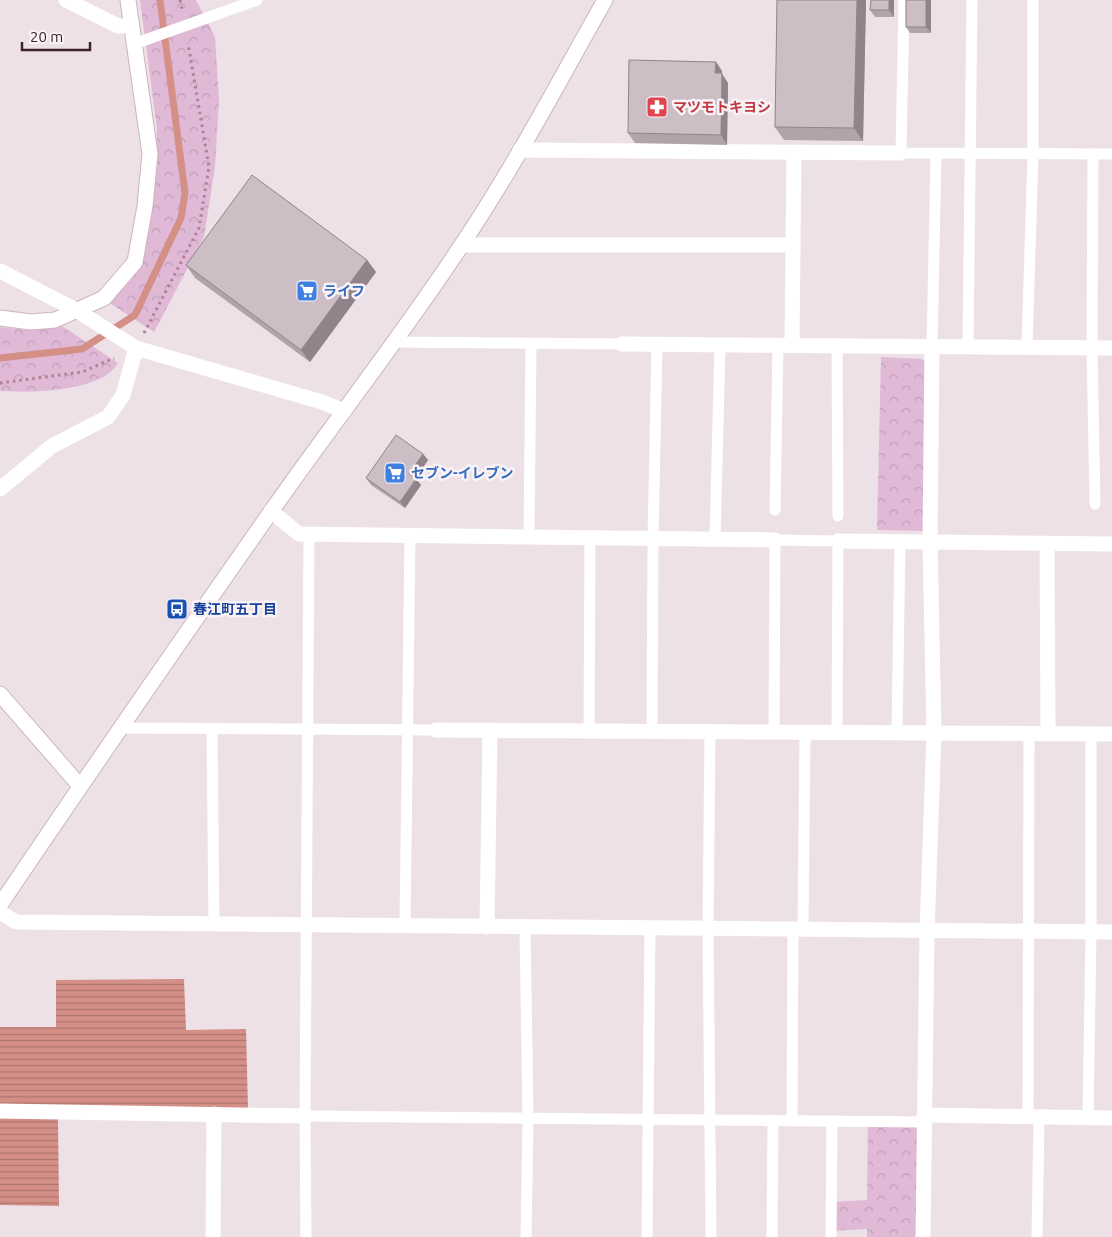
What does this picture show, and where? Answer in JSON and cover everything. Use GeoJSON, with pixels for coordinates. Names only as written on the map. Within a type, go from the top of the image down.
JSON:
{"type":"FeatureCollection","features":[{"type":"Feature","properties":{"kind":"street"},"geometry":{"type":"LineString","coordinates":[[66,0],[118,26],[131,26]]}},
{"type":"Feature","properties":{"kind":"street"},"geometry":{"type":"LineString","coordinates":[[0,318],[31,322],[55,320],[104,298],[135,262],[145,206],[150,154],[128,0]]}},
{"type":"Feature","properties":{"kind":"street"},"geometry":{"type":"LineString","coordinates":[[0,905],[80,786],[271,511],[462,245],[520,150],[605,0]]}},
{"type":"Feature","properties":{"kind":"street"},"geometry":{"type":"LineString","coordinates":[[520,150],[901,153]]}},
{"type":"Feature","properties":{"kind":"street"},"geometry":{"type":"LineString","coordinates":[[785,346],[793,245],[794,152]]}},
{"type":"Feature","properties":{"kind":"street"},"geometry":{"type":"LineString","coordinates":[[462,245],[793,245]]}},
{"type":"Feature","properties":{"kind":"street"},"geometry":{"type":"LineString","coordinates":[[0,271],[76,310],[136,348],[322,402],[344,411]]}},
{"type":"Feature","properties":{"kind":"street"},"geometry":{"type":"LineString","coordinates":[[622,344],[1112,348]]}},
{"type":"Feature","properties":{"kind":"street"},"geometry":{"type":"LineString","coordinates":[[923,1237],[926,932],[934,733],[930,542],[932,347]]}},
{"type":"Feature","properties":{"kind":"street"},"geometry":{"type":"LineString","coordinates":[[0,488],[52,446],[108,417],[123,395],[136,348]]}},
{"type":"Feature","properties":{"kind":"street"},"geometry":{"type":"LineString","coordinates":[[271,511],[299,534],[776,540]]}},
{"type":"Feature","properties":{"kind":"street"},"geometry":{"type":"LineString","coordinates":[[838,541],[1112,544]]}},
{"type":"Feature","properties":{"kind":"street"},"geometry":{"type":"LineString","coordinates":[[1047,543],[1048,734]]}},
{"type":"Feature","properties":{"kind":"street"},"geometry":{"type":"LineString","coordinates":[[0,694],[80,786]]}},
{"type":"Feature","properties":{"kind":"street"},"geometry":{"type":"LineString","coordinates":[[436,730],[1112,734]]}},
{"type":"Feature","properties":{"kind":"street"},"geometry":{"type":"LineString","coordinates":[[487,927],[490,730]]}},
{"type":"Feature","properties":{"kind":"street"},"geometry":{"type":"LineString","coordinates":[[0,912],[16,922],[926,932],[1112,932]]}},
{"type":"Feature","properties":{"kind":"street"},"geometry":{"type":"LineString","coordinates":[[0,1111],[305,1116]]}},
{"type":"Feature","properties":{"kind":"street"},"geometry":{"type":"LineString","coordinates":[[213,1237],[214,1114]]}},
{"type":"Feature","properties":{"kind":"street"},"geometry":{"type":"LineString","coordinates":[[924,1118],[1112,1118]]}},
{"type":"Feature","properties":{"kind":"lane"},"geometry":{"type":"LineString","coordinates":[[134,44],[257,0]]}},
{"type":"Feature","properties":{"kind":"lane"},"geometry":{"type":"LineString","coordinates":[[904,0],[901,153],[1112,154]]}},
{"type":"Feature","properties":{"kind":"lane"},"geometry":{"type":"LineString","coordinates":[[968,347],[972,0]]}},
{"type":"Feature","properties":{"kind":"lane"},"geometry":{"type":"LineString","coordinates":[[1028,347],[1033,154],[1033,0]]}},
{"type":"Feature","properties":{"kind":"lane"},"geometry":{"type":"LineString","coordinates":[[932,347],[936,153]]}},
{"type":"Feature","properties":{"kind":"lane"},"geometry":{"type":"LineString","coordinates":[[1093,154],[1092,348],[1095,504]]}},
{"type":"Feature","properties":{"kind":"lane"},"geometry":{"type":"LineString","coordinates":[[394,342],[622,344]]}},
{"type":"Feature","properties":{"kind":"lane"},"geometry":{"type":"LineString","coordinates":[[529,537],[531,344]]}},
{"type":"Feature","properties":{"kind":"lane"},"geometry":{"type":"LineString","coordinates":[[652,731],[657,344]]}},
{"type":"Feature","properties":{"kind":"lane"},"geometry":{"type":"LineString","coordinates":[[715,540],[720,345]]}},
{"type":"Feature","properties":{"kind":"lane"},"geometry":{"type":"LineString","coordinates":[[775,510],[785,346]]}},
{"type":"Feature","properties":{"kind":"lane"},"geometry":{"type":"LineString","coordinates":[[837,346],[838,516]]}},
{"type":"Feature","properties":{"kind":"lane"},"geometry":{"type":"LineString","coordinates":[[306,1237],[305,1116],[310,534]]}},
{"type":"Feature","properties":{"kind":"lane"},"geometry":{"type":"LineString","coordinates":[[405,926],[410,536]]}},
{"type":"Feature","properties":{"kind":"lane"},"geometry":{"type":"LineString","coordinates":[[589,731],[590,538]]}},
{"type":"Feature","properties":{"kind":"lane"},"geometry":{"type":"LineString","coordinates":[[774,732],[776,540],[838,541],[838,732]]}},
{"type":"Feature","properties":{"kind":"lane"},"geometry":{"type":"LineString","coordinates":[[897,733],[900,541]]}},
{"type":"Feature","properties":{"kind":"lane"},"geometry":{"type":"LineString","coordinates":[[121,728],[436,730]]}},
{"type":"Feature","properties":{"kind":"lane"},"geometry":{"type":"LineString","coordinates":[[212,729],[214,925]]}},
{"type":"Feature","properties":{"kind":"lane"},"geometry":{"type":"LineString","coordinates":[[710,732],[708,929],[711,1237]]}},
{"type":"Feature","properties":{"kind":"lane"},"geometry":{"type":"LineString","coordinates":[[792,1120],[805,732]]}},
{"type":"Feature","properties":{"kind":"lane"},"geometry":{"type":"LineString","coordinates":[[1029,734],[1030,932],[1036,1237]]}},
{"type":"Feature","properties":{"kind":"lane"},"geometry":{"type":"LineString","coordinates":[[1088,1118],[1091,932],[1091,734]]}},
{"type":"Feature","properties":{"kind":"lane"},"geometry":{"type":"LineString","coordinates":[[525,927],[528,1118],[526,1237]]}},
{"type":"Feature","properties":{"kind":"lane"},"geometry":{"type":"LineString","coordinates":[[647,1237],[650,928]]}},
{"type":"Feature","properties":{"kind":"lane"},"geometry":{"type":"LineString","coordinates":[[305,1116],[832,1121],[924,1118]]}},
{"type":"Feature","properties":{"kind":"lane"},"geometry":{"type":"LineString","coordinates":[[772,1237],[773,1120]]}},
{"type":"Feature","properties":{"kind":"lane"},"geometry":{"type":"LineString","coordinates":[[831,1237],[832,1121]]}},
{"type":"Feature","properties":{"kind":"path"},"geometry":{"type":"LineString","coordinates":[[0,383],[82,372],[136,348],[199,228],[209,167],[180,0]]}},
{"type":"Feature","properties":{"kind":"green space"},"geometry":{"type":"Polygon","coordinates":[[[140,0],[196,0],[215,37],[219,100],[215,167],[204,237],[154,332],[105,300],[120,288],[155,170],[157,129],[140,0]]]}},
{"type":"Feature","properties":{"kind":"green space"},"geometry":{"type":"Polygon","coordinates":[[[62,326],[118,363],[110,373],[97,380],[64,389],[29,392],[0,391],[0,327],[26,330],[62,326]]]}},
{"type":"Feature","properties":{"kind":"green space"},"geometry":{"type":"Polygon","coordinates":[[[881,357],[922,359],[927,364],[923,531],[877,530],[881,357]]]}},
{"type":"Feature","properties":{"kind":"green space"},"geometry":{"type":"Polygon","coordinates":[[[868,1121],[924,1122],[923,1237],[867,1237],[867,1229],[831,1231],[832,1202],[867,1200],[868,1121]]]}},
{"type":"Feature","properties":{"kind":"shaded area"},"geometry":{"type":"Polygon","coordinates":[[[184,979],[186,1030],[246,1029],[248,1109],[0,1105],[0,1027],[56,1027],[56,980],[184,979]]]}},
{"type":"Feature","properties":{"kind":"shaded area"},"geometry":{"type":"Polygon","coordinates":[[[0,1118],[58,1119],[59,1206],[0,1205],[0,1118]]]}},
{"type":"Feature","properties":{"kind":"building"},"geometry":{"type":"Polygon","coordinates":[[[777,0],[857,0],[854,128],[775,127],[777,0]]]}},
{"type":"Feature","properties":{"kind":"building"},"geometry":{"type":"Polygon","coordinates":[[[871,0],[889,0],[889,10],[870,10],[871,0]]]}},
{"type":"Feature","properties":{"kind":"building"},"geometry":{"type":"Polygon","coordinates":[[[906,0],[926,0],[926,27],[906,27],[906,0]]]}},
{"type":"Feature","properties":{"kind":"building"},"geometry":{"type":"Polygon","coordinates":[[[629,60],[716,62],[715,73],[722,73],[721,135],[628,133],[629,60]]]}},
{"type":"Feature","properties":{"kind":"building"},"geometry":{"type":"Polygon","coordinates":[[[252,175],[367,260],[301,350],[186,265],[252,175]]]}},
{"type":"Feature","properties":{"kind":"building"},"geometry":{"type":"Polygon","coordinates":[[[396,435],[423,454],[409,474],[416,479],[400,502],[366,478],[396,435]]]}},
{"type":"Feature","properties":{"kind":"waterway"},"geometry":{"type":"LineString","coordinates":[[0,358],[82,349],[135,315],[181,218],[185,193],[160,0]]}},
{"type":"Feature","properties":{"kind":"place","name":"マツモトキヨシ"},"geometry":{"type":"Point","coordinates":[657,107]}},
{"type":"Feature","properties":{"kind":"place","name":"ライフ"},"geometry":{"type":"Point","coordinates":[307,291]}},
{"type":"Feature","properties":{"kind":"place","name":"セブン-イレブン"},"geometry":{"type":"Point","coordinates":[395,473]}},
{"type":"Feature","properties":{"kind":"place","name":"春江町五丁目"},"geometry":{"type":"Point","coordinates":[177,609]}}]}
